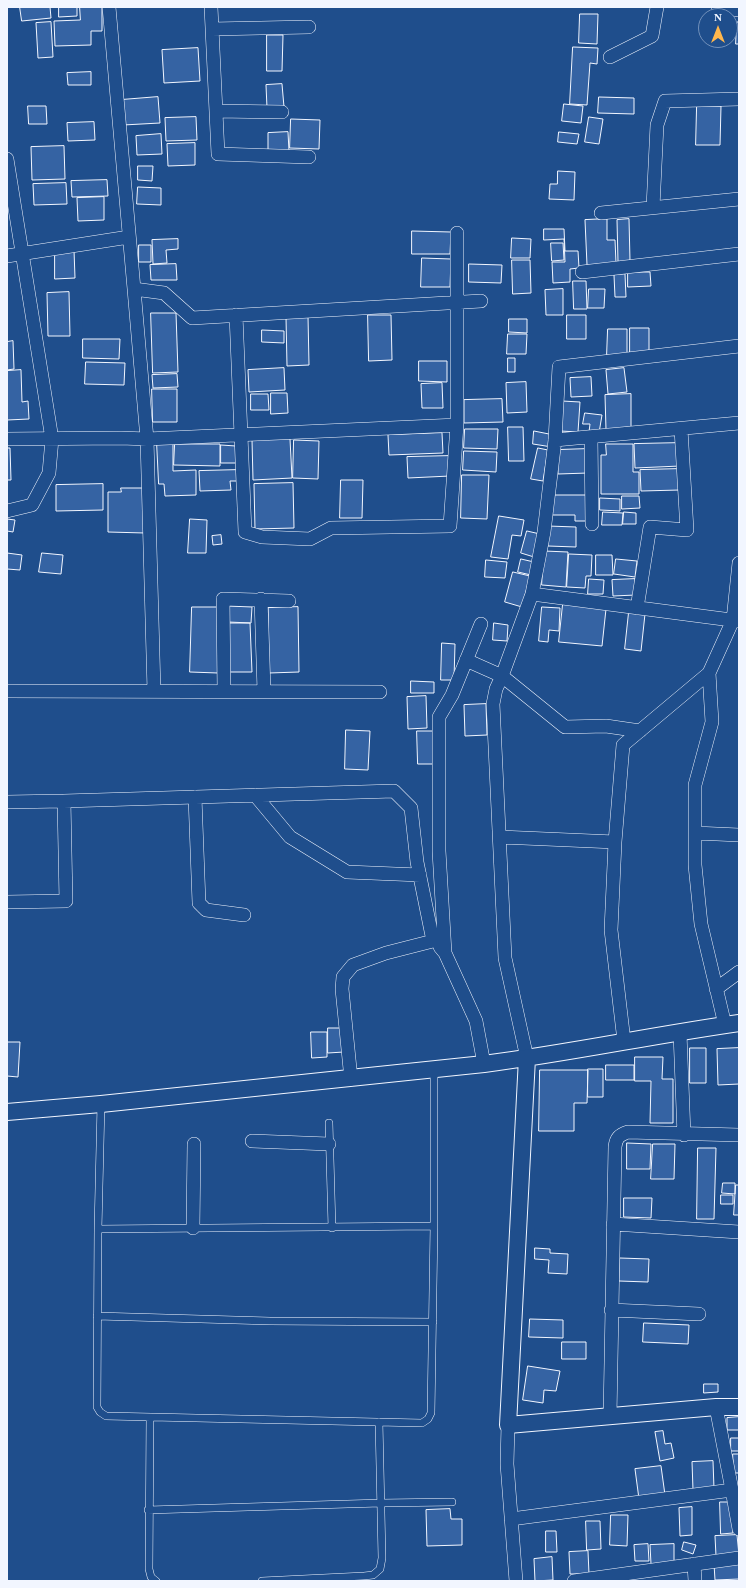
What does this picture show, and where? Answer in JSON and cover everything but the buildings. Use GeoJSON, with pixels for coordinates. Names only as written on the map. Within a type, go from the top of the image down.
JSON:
{"type":"FeatureCollection","features":[{"type":"Feature","properties":{"kind":"street"},"geometry":{"type":"LineString","coordinates":[[109,7],[147,439],[154,691]]}},
{"type":"Feature","properties":{"kind":"street"},"geometry":{"type":"LineString","coordinates":[[211,7],[218,154],[309,157]]}},
{"type":"Feature","properties":{"kind":"street"},"geometry":{"type":"LineString","coordinates":[[610,57],[652,36],[657,7]]}},
{"type":"Feature","properties":{"kind":"street"},"geometry":{"type":"LineString","coordinates":[[718,7],[739,10]]}},
{"type":"Feature","properties":{"kind":"street"},"geometry":{"type":"LineString","coordinates":[[212,29],[309,27]]}},
{"type":"Feature","properties":{"kind":"street"},"geometry":{"type":"LineString","coordinates":[[653,208],[657,125],[665,101],[739,99]]}},
{"type":"Feature","properties":{"kind":"street"},"geometry":{"type":"LineString","coordinates":[[216,111],[282,112]]}},
{"type":"Feature","properties":{"kind":"street"},"geometry":{"type":"LineString","coordinates":[[7,159],[52,439],[49,473],[32,505],[7,511]]}},
{"type":"Feature","properties":{"kind":"street"},"geometry":{"type":"LineString","coordinates":[[601,213],[739,199]]}},
{"type":"Feature","properties":{"kind":"street"},"geometry":{"type":"LineString","coordinates":[[236,315],[245,532],[262,537],[310,539],[331,528],[450,526],[457,425],[457,233]]}},
{"type":"Feature","properties":{"kind":"street"},"geometry":{"type":"LineString","coordinates":[[7,256],[130,237]]}},
{"type":"Feature","properties":{"kind":"street"},"geometry":{"type":"LineString","coordinates":[[582,272],[739,254]]}},
{"type":"Feature","properties":{"kind":"street"},"geometry":{"type":"LineString","coordinates":[[134,289],[164,293],[192,318],[481,301]]}},
{"type":"Feature","properties":{"kind":"street"},"geometry":{"type":"LineString","coordinates":[[516,1581],[508,1464],[508,1425],[527,1058],[505,958],[493,704],[496,689],[532,594],[544,532],[555,440],[559,367],[739,346]]}},
{"type":"Feature","properties":{"kind":"street"},"geometry":{"type":"LineString","coordinates":[[555,440],[739,423]]}},
{"type":"Feature","properties":{"kind":"street"},"geometry":{"type":"LineString","coordinates":[[7,439],[147,439],[242,436],[457,425]]}},
{"type":"Feature","properties":{"kind":"street"},"geometry":{"type":"LineString","coordinates":[[637,608],[650,527],[687,530],[681,428]]}},
{"type":"Feature","properties":{"kind":"street"},"geometry":{"type":"LineString","coordinates":[[591,437],[592,524]]}},
{"type":"Feature","properties":{"kind":"street"},"geometry":{"type":"LineString","coordinates":[[624,1041],[611,930],[615,842],[623,745],[709,673],[736,620],[739,563]]}},
{"type":"Feature","properties":{"kind":"street"},"geometry":{"type":"LineString","coordinates":[[532,594],[736,620]]}},
{"type":"Feature","properties":{"kind":"street"},"geometry":{"type":"LineString","coordinates":[[224,691],[223,599],[289,600]]}},
{"type":"Feature","properties":{"kind":"street"},"geometry":{"type":"LineString","coordinates":[[261,599],[264,691]]}},
{"type":"Feature","properties":{"kind":"street"},"geometry":{"type":"LineString","coordinates":[[480,624],[452,695],[439,717],[438,851],[445,952],[476,1021],[484,1064]]}},
{"type":"Feature","properties":{"kind":"street"},"geometry":{"type":"LineString","coordinates":[[466,660],[502,676],[566,727],[606,726],[640,730]]}},
{"type":"Feature","properties":{"kind":"street"},"geometry":{"type":"LineString","coordinates":[[7,1112],[351,1079],[484,1064],[732,1024],[716,989],[701,924],[695,865],[695,785],[712,722],[709,673]]}},
{"type":"Feature","properties":{"kind":"street"},"geometry":{"type":"LineString","coordinates":[[7,691],[380,692]]}},
{"type":"Feature","properties":{"kind":"street"},"geometry":{"type":"LineString","coordinates":[[7,802],[394,791],[411,808],[420,875],[433,941],[445,952]]}},
{"type":"Feature","properties":{"kind":"street"},"geometry":{"type":"LineString","coordinates":[[255,795],[290,837],[347,872],[420,875]]}},
{"type":"Feature","properties":{"kind":"street"},"geometry":{"type":"LineString","coordinates":[[195,797],[199,903],[206,910],[244,915]]}},
{"type":"Feature","properties":{"kind":"street"},"geometry":{"type":"LineString","coordinates":[[7,902],[66,901],[64,801]]}},
{"type":"Feature","properties":{"kind":"street"},"geometry":{"type":"LineString","coordinates":[[695,833],[739,835]]}},
{"type":"Feature","properties":{"kind":"street"},"geometry":{"type":"LineString","coordinates":[[500,837],[615,842]]}},
{"type":"Feature","properties":{"kind":"street"},"geometry":{"type":"LineString","coordinates":[[351,1079],[342,989],[343,977],[353,965],[433,941]]}},
{"type":"Feature","properties":{"kind":"street"},"geometry":{"type":"LineString","coordinates":[[716,989],[739,972]]}},
{"type":"Feature","properties":{"kind":"street"},"geometry":{"type":"LineString","coordinates":[[680,1033],[684,1135]]}},
{"type":"Feature","properties":{"kind":"street"},"geometry":{"type":"LineString","coordinates":[[610,1416],[611,1310],[616,1139],[622,1134],[628,1132],[684,1135],[739,1135]]}},
{"type":"Feature","properties":{"kind":"street"},"geometry":{"type":"LineString","coordinates":[[252,1141],[330,1144]]}},
{"type":"Feature","properties":{"kind":"street"},"geometry":{"type":"LineString","coordinates":[[193,1228],[194,1144]]}},
{"type":"Feature","properties":{"kind":"street"},"geometry":{"type":"LineString","coordinates":[[613,1224],[739,1232]]}},
{"type":"Feature","properties":{"kind":"street"},"geometry":{"type":"LineString","coordinates":[[611,1310],[699,1314]]}},
{"type":"Feature","properties":{"kind":"street"},"geometry":{"type":"LineString","coordinates":[[508,1425],[716,1407],[739,1407]]}},
{"type":"Feature","properties":{"kind":"street"},"geometry":{"type":"LineString","coordinates":[[716,1407],[739,1528]]}},
{"type":"Feature","properties":{"kind":"street"},"geometry":{"type":"LineString","coordinates":[[511,1520],[732,1490]]}},
{"type":"Feature","properties":{"kind":"street"},"geometry":{"type":"LineString","coordinates":[[574,1581],[739,1558]]}},
{"type":"Feature","properties":{"kind":"street"},"geometry":{"type":"LineString","coordinates":[[694,1564],[695,1581]]}},
{"type":"Feature","properties":{"kind":"lane"},"geometry":{"type":"LineString","coordinates":[[101,1104],[97,1316],[97,1407],[100,1412],[106,1416],[422,1423],[428,1419],[431,1413],[434,1226],[434,1069]]}},
{"type":"Feature","properties":{"kind":"lane"},"geometry":{"type":"LineString","coordinates":[[329,1123],[332,1228]]}},
{"type":"Feature","properties":{"kind":"lane"},"geometry":{"type":"LineString","coordinates":[[98,1229],[434,1226]]}},
{"type":"Feature","properties":{"kind":"lane"},"geometry":{"type":"LineString","coordinates":[[97,1316],[270,1321],[433,1322]]}},
{"type":"Feature","properties":{"kind":"lane"},"geometry":{"type":"LineString","coordinates":[[150,1417],[148,1510],[149,1569],[151,1577],[156,1581]]}},
{"type":"Feature","properties":{"kind":"lane"},"geometry":{"type":"LineString","coordinates":[[262,1581],[364,1576],[373,1575],[380,1569],[382,1558],[379,1422]]}},
{"type":"Feature","properties":{"kind":"lane"},"geometry":{"type":"LineString","coordinates":[[148,1510],[452,1502]]}}]}
